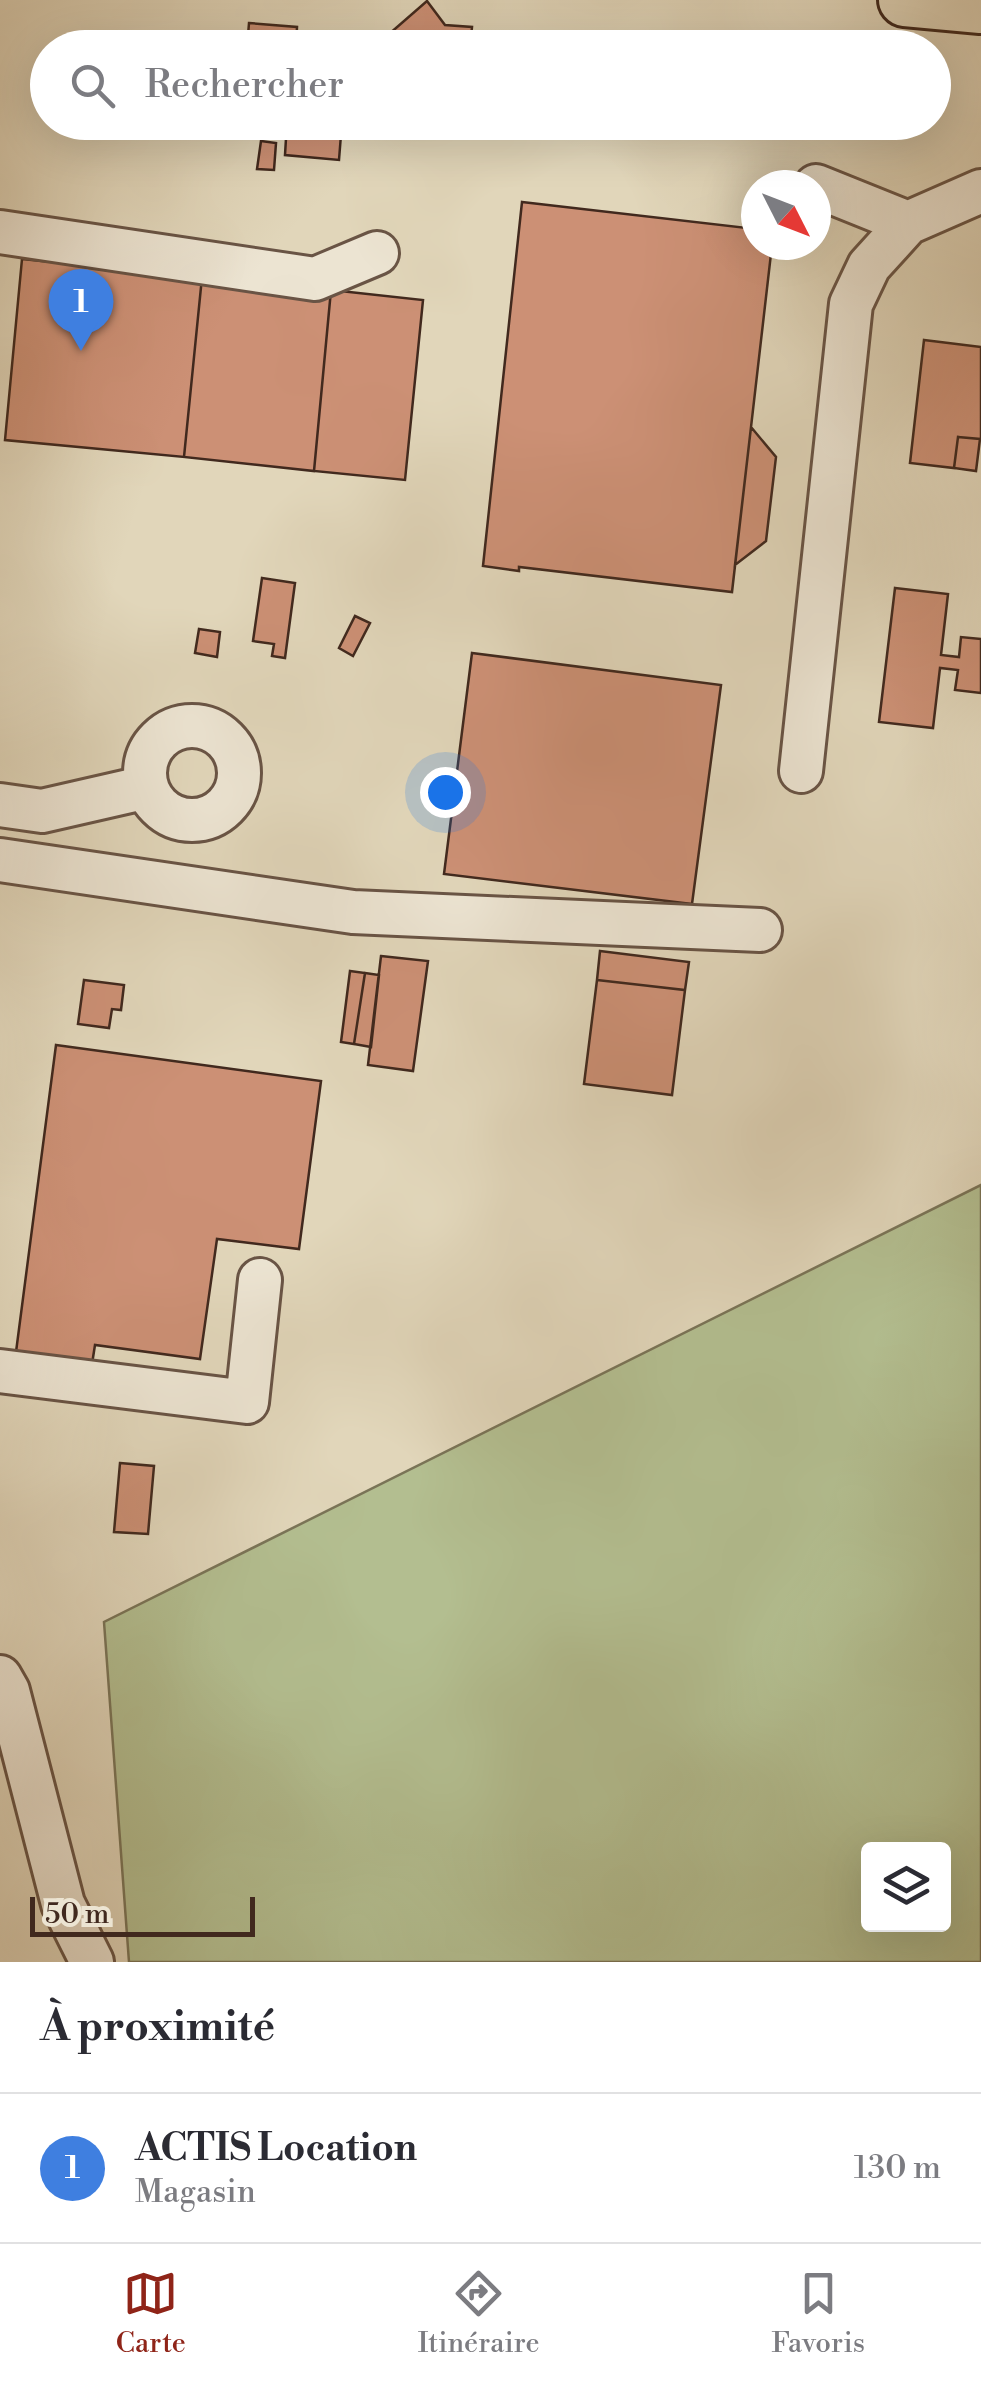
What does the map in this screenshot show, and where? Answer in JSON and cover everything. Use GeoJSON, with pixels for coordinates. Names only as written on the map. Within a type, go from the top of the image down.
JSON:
{"type":"FeatureCollection","features":[{"type":"Feature","properties":{"kind":"main road"},"geometry":{"type":"LineString","coordinates":[[905,0],[981,7]]}},
{"type":"Feature","properties":{"kind":"street"},"geometry":{"type":"LineString","coordinates":[[802,771],[851,304],[869,266],[908,223],[981,191]]}},
{"type":"Feature","properties":{"kind":"street"},"geometry":{"type":"LineString","coordinates":[[831,192],[908,223]]}},
{"type":"Feature","properties":{"kind":"street"},"geometry":{"type":"LineString","coordinates":[[0,232],[315,280],[377,253]]}},
{"type":"Feature","properties":{"kind":"street"},"geometry":{"type":"LineString","coordinates":[[0,805],[42,812],[147,787]]}},
{"type":"Feature","properties":{"kind":"street"},"geometry":{"type":"LineString","coordinates":[[0,860],[353,912],[760,930]]}},
{"type":"Feature","properties":{"kind":"street"},"geometry":{"type":"LineString","coordinates":[[0,1370],[247,1402],[260,1280]]}},
{"type":"Feature","properties":{"kind":"street"},"geometry":{"type":"LineString","coordinates":[[0,1677],[8,1691],[63,1904],[92,1962]]}},
{"type":"Feature","properties":{"kind":"green space"},"geometry":{"type":"Polygon","coordinates":[[[981,1185],[981,1962],[129,1962],[104,1622],[981,1185]]]}},
{"type":"Feature","properties":{"kind":"building"},"geometry":{"type":"Polygon","coordinates":[[[427,1],[445,25],[472,27],[472,30],[394,30],[427,1]]]}},
{"type":"Feature","properties":{"kind":"building"},"geometry":{"type":"Polygon","coordinates":[[[249,23],[297,27],[297,30],[248,30],[249,23]]]}},
{"type":"Feature","properties":{"kind":"building"},"geometry":{"type":"Polygon","coordinates":[[[286,140],[341,140],[339,160],[285,155],[286,140]]]}},
{"type":"Feature","properties":{"kind":"building"},"geometry":{"type":"Polygon","coordinates":[[[261,141],[276,143],[274,170],[257,169],[261,141]]]}},
{"type":"Feature","properties":{"kind":"building"},"geometry":{"type":"Polygon","coordinates":[[[522,202],[741,227],[741,260],[770,260],[732,592],[483,566],[522,202]]]}},
{"type":"Feature","properties":{"kind":"building"},"geometry":{"type":"Polygon","coordinates":[[[22,259],[202,277],[184,457],[5,440],[22,259]]]}},
{"type":"Feature","properties":{"kind":"building"},"geometry":{"type":"Polygon","coordinates":[[[202,277],[331,290],[314,471],[184,457],[202,277]]]}},
{"type":"Feature","properties":{"kind":"building"},"geometry":{"type":"Polygon","coordinates":[[[331,290],[423,300],[405,480],[314,471],[331,290]]]}},
{"type":"Feature","properties":{"kind":"building"},"geometry":{"type":"Polygon","coordinates":[[[924,340],[981,347],[981,439],[958,437],[954,468],[910,463],[924,340]]]}},
{"type":"Feature","properties":{"kind":"building"},"geometry":{"type":"Polygon","coordinates":[[[751,427],[776,457],[766,541],[735,565],[751,427]]]}},
{"type":"Feature","properties":{"kind":"building"},"geometry":{"type":"Polygon","coordinates":[[[958,437],[980,439],[976,471],[954,468],[958,437]]]}},
{"type":"Feature","properties":{"kind":"building"},"geometry":{"type":"Polygon","coordinates":[[[262,578],[295,583],[285,658],[272,656],[274,644],[253,641],[262,578]]]}},
{"type":"Feature","properties":{"kind":"building"},"geometry":{"type":"Polygon","coordinates":[[[895,588],[948,594],[941,655],[959,657],[961,637],[981,639],[981,693],[955,690],[958,670],[940,668],[933,728],[879,722],[895,588]]]}},
{"type":"Feature","properties":{"kind":"building"},"geometry":{"type":"Polygon","coordinates":[[[355,616],[370,623],[353,656],[339,648],[355,616]]]}},
{"type":"Feature","properties":{"kind":"building"},"geometry":{"type":"Polygon","coordinates":[[[199,629],[220,632],[217,657],[195,653],[199,629]]]}},
{"type":"Feature","properties":{"kind":"building"},"geometry":{"type":"Polygon","coordinates":[[[472,653],[721,685],[692,904],[444,874],[472,653]]]}},
{"type":"Feature","properties":{"kind":"building"},"geometry":{"type":"Polygon","coordinates":[[[600,951],[689,962],[685,990],[597,980],[600,951]]]}},
{"type":"Feature","properties":{"kind":"building"},"geometry":{"type":"Polygon","coordinates":[[[381,956],[428,961],[413,1071],[368,1065],[381,956]]]}},
{"type":"Feature","properties":{"kind":"building"},"geometry":{"type":"Polygon","coordinates":[[[350,971],[365,973],[354,1044],[341,1042],[350,971]]]}},
{"type":"Feature","properties":{"kind":"building"},"geometry":{"type":"Polygon","coordinates":[[[365,973],[379,975],[371,1047],[354,1044],[365,973]]]}},
{"type":"Feature","properties":{"kind":"building"},"geometry":{"type":"Polygon","coordinates":[[[84,980],[124,985],[121,1010],[112,1009],[109,1028],[78,1024],[84,980]]]}},
{"type":"Feature","properties":{"kind":"building"},"geometry":{"type":"Polygon","coordinates":[[[597,980],[685,990],[672,1095],[584,1084],[597,980]]]}},
{"type":"Feature","properties":{"kind":"building"},"geometry":{"type":"Polygon","coordinates":[[[56,1045],[321,1081],[299,1249],[217,1239],[200,1359],[95,1345],[92,1364],[16,1352],[56,1045]]]}},
{"type":"Feature","properties":{"kind":"building"},"geometry":{"type":"Polygon","coordinates":[[[120,1463],[154,1466],[148,1534],[114,1532],[120,1463]]]}},
{"type":"Feature","properties":{"kind":"place","name":"ACTIS Location"},"geometry":{"type":"Point","coordinates":[81,351]}}]}
